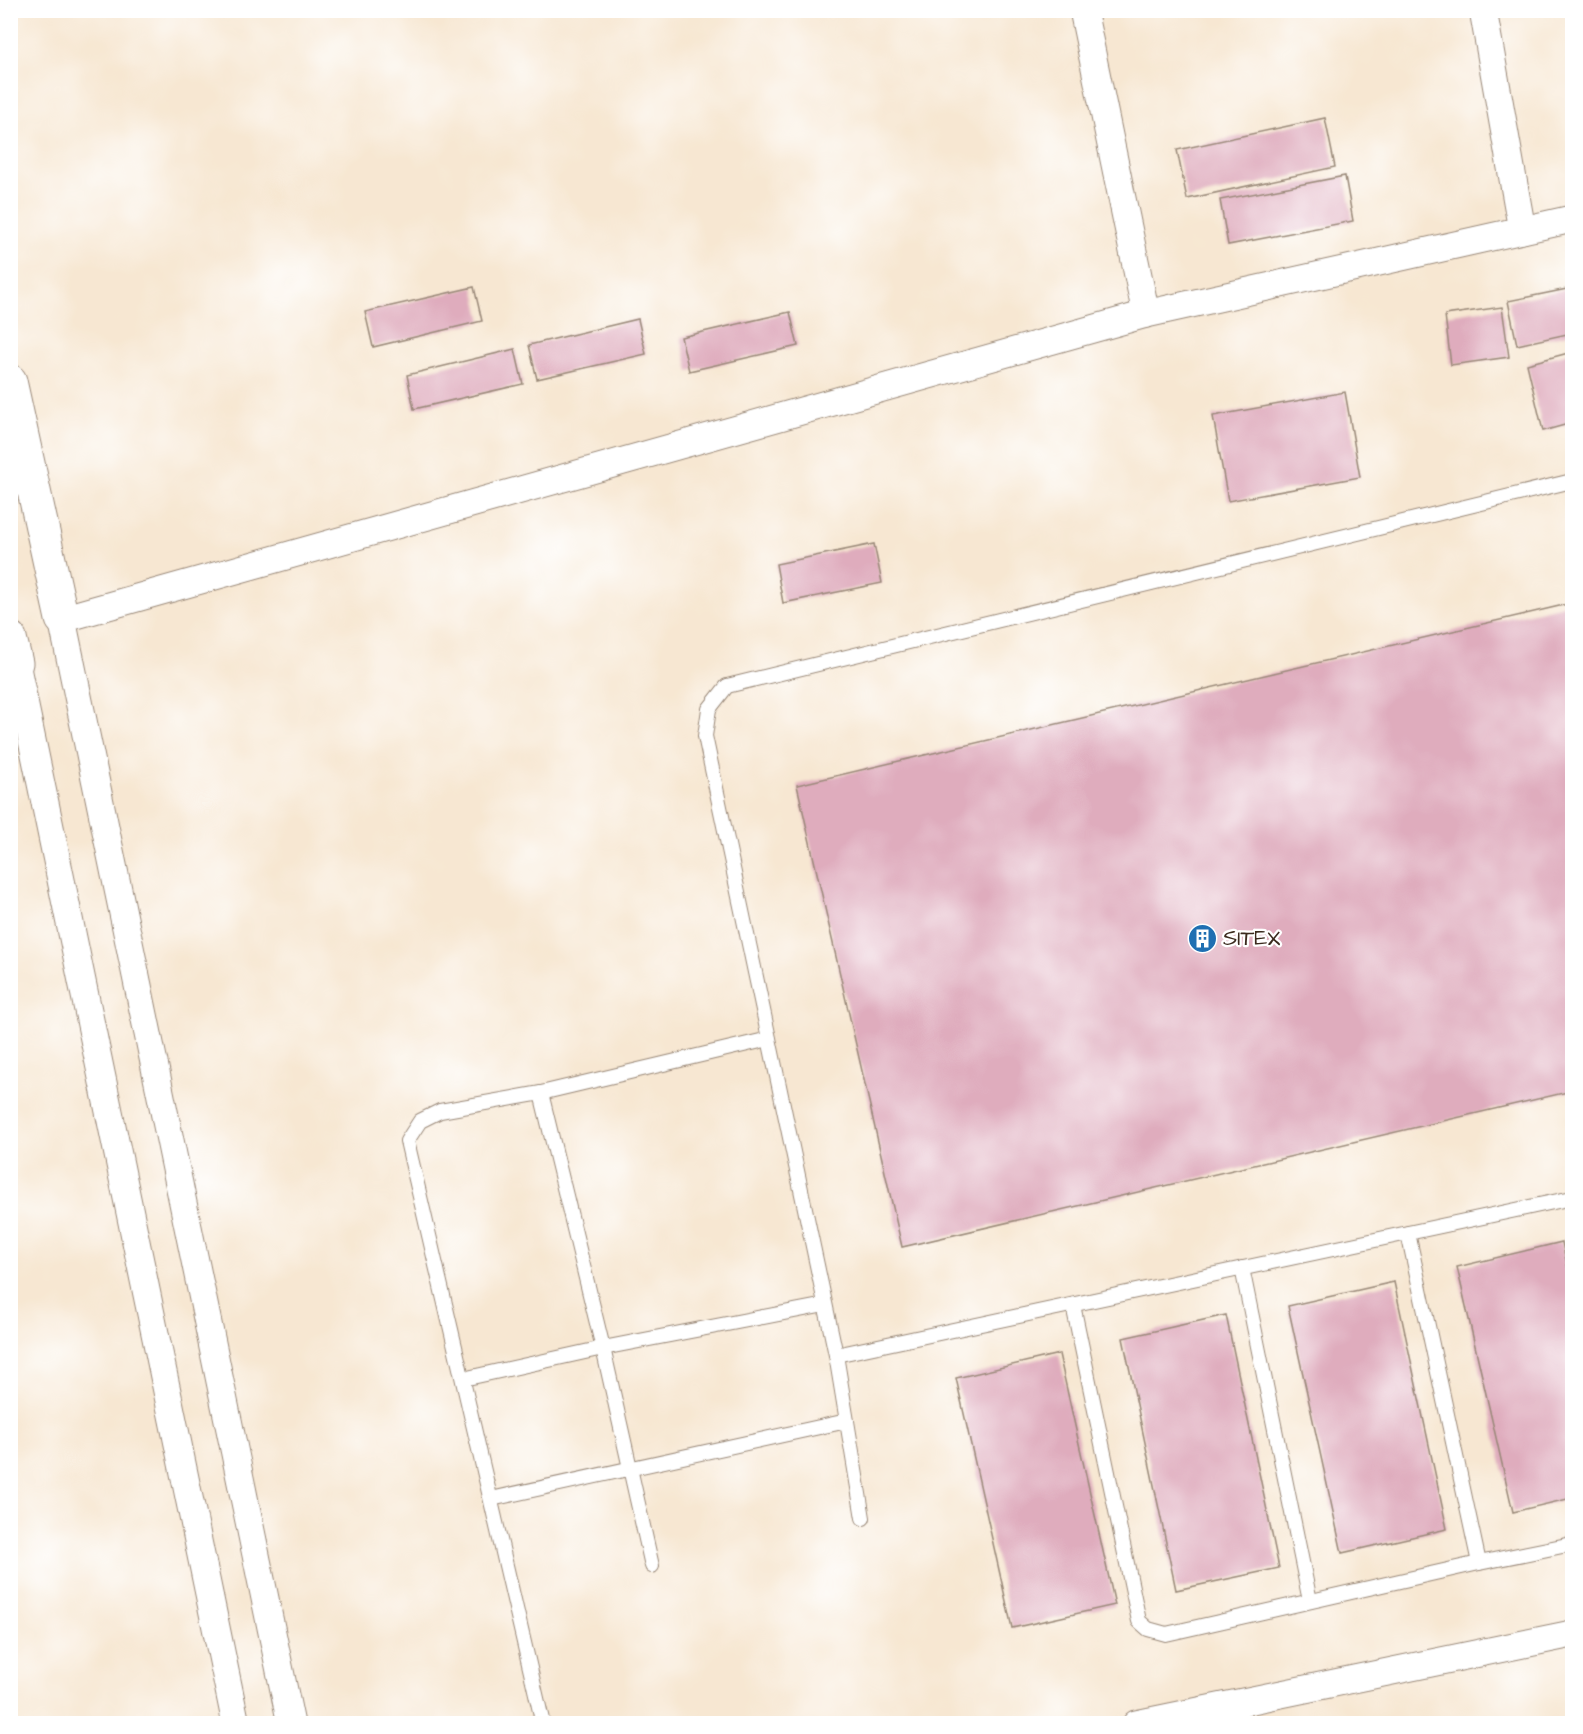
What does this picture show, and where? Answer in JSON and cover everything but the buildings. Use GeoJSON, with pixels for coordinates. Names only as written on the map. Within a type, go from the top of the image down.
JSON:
{"type":"FeatureCollection","features":[{"type":"Feature","properties":{"kind":"street"},"geometry":{"type":"LineString","coordinates":[[1083,10],[1146,314]]}},
{"type":"Feature","properties":{"kind":"street"},"geometry":{"type":"LineString","coordinates":[[1483,10],[1522,230]]}},
{"type":"Feature","properties":{"kind":"street"},"geometry":{"type":"LineString","coordinates":[[63,619],[1146,314],[1572,219]]}},
{"type":"Feature","properties":{"kind":"street"},"geometry":{"type":"LineString","coordinates":[[10,381],[63,619],[291,1724]]}},
{"type":"Feature","properties":{"kind":"street"},"geometry":{"type":"LineString","coordinates":[[12,655],[236,1724]]}},
{"type":"Feature","properties":{"kind":"street"},"geometry":{"type":"LineString","coordinates":[[1136,1724],[1572,1634]]}},
{"type":"Feature","properties":{"kind":"lane"},"geometry":{"type":"LineString","coordinates":[[863,1518],[836,1355],[705,736],[709,709],[727,686],[1572,481]]}},
{"type":"Feature","properties":{"kind":"lane"},"geometry":{"type":"LineString","coordinates":[[543,1724],[407,1141],[420,1121],[440,1111],[541,1093],[769,1039]]}},
{"type":"Feature","properties":{"kind":"lane"},"geometry":{"type":"LineString","coordinates":[[541,1093],[603,1348],[652,1566]]}},
{"type":"Feature","properties":{"kind":"lane"},"geometry":{"type":"LineString","coordinates":[[836,1355],[1572,1198]]}},
{"type":"Feature","properties":{"kind":"lane"},"geometry":{"type":"LineString","coordinates":[[1408,1233],[1479,1563]]}},
{"type":"Feature","properties":{"kind":"lane"},"geometry":{"type":"LineString","coordinates":[[1242,1268],[1311,1601]]}},
{"type":"Feature","properties":{"kind":"lane"},"geometry":{"type":"LineString","coordinates":[[463,1379],[603,1348],[825,1305]]}},
{"type":"Feature","properties":{"kind":"lane"},"geometry":{"type":"LineString","coordinates":[[1073,1305],[1139,1621],[1148,1629],[1166,1634],[1572,1544]]}},
{"type":"Feature","properties":{"kind":"lane"},"geometry":{"type":"LineString","coordinates":[[491,1499],[847,1421]]}},
{"type":"Feature","properties":{"kind":"place","name":"SITEX"},"geometry":{"type":"Point","coordinates":[1202,938]}}]}
